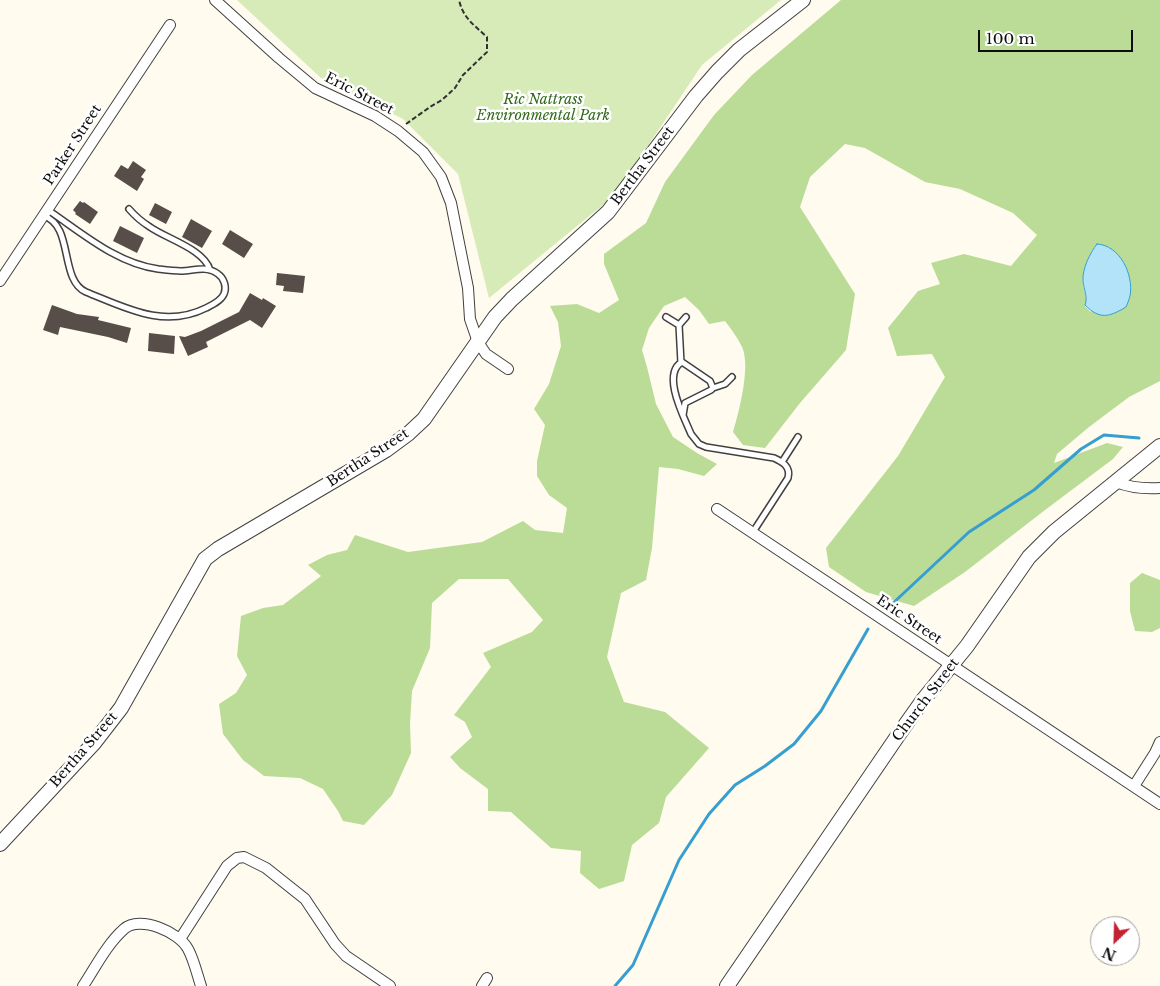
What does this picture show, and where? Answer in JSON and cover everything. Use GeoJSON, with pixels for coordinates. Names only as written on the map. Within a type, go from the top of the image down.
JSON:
{"type":"FeatureCollection","features":[{"type":"Feature","properties":{"kind":"street","name":"Eric Street"},"geometry":{"type":"LineString","coordinates":[[215,0],[278,58],[315,88],[375,116],[398,131],[423,152],[441,177],[451,203],[468,288],[470,319],[478,342],[486,354],[508,369]]}},
{"type":"Feature","properties":{"kind":"street","name":"Bertha Street"},"geometry":{"type":"LineString","coordinates":[[0,844],[94,743],[121,708],[205,559],[226,544],[386,450],[409,433],[437,402],[495,317],[512,299],[608,212],[687,108],[717,72],[739,50],[803,0]]}},
{"type":"Feature","properties":{"kind":"street","name":"Parker Street"},"geometry":{"type":"LineString","coordinates":[[0,281],[170,25]]}},
{"type":"Feature","properties":{"kind":"street","name":"Church Street"},"geometry":{"type":"LineString","coordinates":[[727,986],[923,700],[952,665],[1029,557],[1054,532],[1160,446]]}},
{"type":"Feature","properties":{"kind":"street"},"geometry":{"type":"LineString","coordinates":[[1116,482],[1141,489],[1160,488]]}},
{"type":"Feature","properties":{"kind":"street","name":"Eric Street"},"geometry":{"type":"LineString","coordinates":[[717,509],[1160,804]]}},
{"type":"Feature","properties":{"kind":"street"},"geometry":{"type":"LineString","coordinates":[[1134,786],[1155,754],[1160,742]]}},
{"type":"Feature","properties":{"kind":"street"},"geometry":{"type":"LineString","coordinates":[[180,940],[227,866],[236,858],[244,857],[266,868],[305,899],[335,944],[346,956],[390,986]]}},
{"type":"Feature","properties":{"kind":"street"},"geometry":{"type":"LineString","coordinates":[[82,986],[111,944],[125,928],[142,923],[161,928],[180,940],[188,949],[201,986]]}},
{"type":"Feature","properties":{"kind":"lane"},"geometry":{"type":"LineString","coordinates":[[129,209],[150,227],[200,255],[208,263],[210,270]]}},
{"type":"Feature","properties":{"kind":"lane"},"geometry":{"type":"LineString","coordinates":[[46,213],[129,261],[153,268],[177,271],[210,270],[222,278],[226,289],[222,298],[191,314],[167,318],[155,317],[133,310],[86,292],[72,280],[58,229],[46,213]]}},
{"type":"Feature","properties":{"kind":"lane"},"geometry":{"type":"LineString","coordinates":[[681,363],[679,325],[686,316]]}},
{"type":"Feature","properties":{"kind":"lane"},"geometry":{"type":"LineString","coordinates":[[666,317],[679,325]]}},
{"type":"Feature","properties":{"kind":"lane"},"geometry":{"type":"LineString","coordinates":[[681,363],[684,363],[710,382],[713,388]]}},
{"type":"Feature","properties":{"kind":"lane"},"geometry":{"type":"LineString","coordinates":[[681,363],[674,369],[673,377],[676,396],[691,434],[699,444],[706,448],[765,456],[782,462],[788,469],[788,478],[752,532]]}},
{"type":"Feature","properties":{"kind":"lane"},"geometry":{"type":"LineString","coordinates":[[683,415],[685,403],[713,388],[725,384],[732,377]]}},
{"type":"Feature","properties":{"kind":"lane"},"geometry":{"type":"LineString","coordinates":[[782,462],[798,438]]}},
{"type":"Feature","properties":{"kind":"path"},"geometry":{"type":"LineString","coordinates":[[398,131],[414,117],[442,100],[455,88],[463,75],[487,52],[487,37],[467,20],[461,10],[459,0]]}},
{"type":"Feature","properties":{"kind":"green space","name":"Ric Nattrass Environmental Park"},"geometry":{"type":"Polygon","coordinates":[[[237,0],[781,0],[702,65],[615,195],[489,298],[458,174],[403,119],[321,78],[237,0]]]}},
{"type":"Feature","properties":{"kind":"green space"},"geometry":{"type":"Polygon","coordinates":[[[841,0],[1160,0],[1160,381],[1129,397],[1089,427],[1057,454],[1054,463],[1107,443],[1123,447],[1113,459],[965,572],[914,606],[866,592],[829,567],[826,548],[898,456],[945,377],[932,354],[897,356],[888,328],[918,291],[940,284],[931,263],[964,254],[1011,266],[1037,235],[1013,213],[960,189],[925,182],[865,148],[845,144],[810,177],[800,207],[855,294],[846,350],[800,403],[765,448],[743,445],[733,432],[743,389],[745,365],[742,347],[725,321],[709,324],[699,310],[685,297],[664,306],[649,328],[642,350],[656,404],[673,437],[717,464],[704,476],[678,469],[659,467],[652,548],[646,580],[621,593],[607,657],[624,702],[665,712],[709,748],[666,797],[659,823],[632,845],[624,881],[599,889],[580,873],[581,851],[551,848],[511,812],[488,811],[488,789],[460,768],[450,757],[472,737],[465,722],[454,715],[491,667],[483,653],[532,632],[543,620],[508,579],[459,579],[432,603],[430,648],[412,691],[411,753],[392,795],[364,825],[343,821],[323,789],[300,778],[264,776],[243,760],[223,734],[219,704],[236,693],[247,675],[237,656],[241,616],[263,608],[283,605],[321,576],[308,565],[327,555],[347,550],[355,535],[408,552],[482,542],[523,521],[535,530],[563,533],[567,508],[549,495],[537,476],[537,461],[545,425],[534,409],[549,384],[561,346],[558,322],[550,306],[577,304],[599,313],[619,300],[604,264],[604,254],[646,223],[665,182],[714,115],[752,75],[841,0]],[[1093,249],[1083,277],[1085,306],[1091,312],[1093,249]]]}},
{"type":"Feature","properties":{"kind":"green space"},"geometry":{"type":"Polygon","coordinates":[[[1142,573],[1160,580],[1160,628],[1152,632],[1135,631],[1130,611],[1130,583],[1142,573]]]}},
{"type":"Feature","properties":{"kind":"water"},"geometry":{"type":"Polygon","coordinates":[[[1097,244],[1105,246],[1119,255],[1124,262],[1130,279],[1130,296],[1126,307],[1110,315],[1095,313],[1085,305],[1084,271],[1089,256],[1097,244]]]}},
{"type":"Feature","properties":{"kind":"building"},"geometry":{"type":"Polygon","coordinates":[[[133,161],[146,170],[141,177],[144,179],[137,191],[114,176],[121,165],[128,169],[133,161]]]}},
{"type":"Feature","properties":{"kind":"building"},"geometry":{"type":"Polygon","coordinates":[[[80,201],[98,212],[90,224],[75,214],[73,210],[80,201]]]}},
{"type":"Feature","properties":{"kind":"building"},"geometry":{"type":"Polygon","coordinates":[[[155,203],[172,212],[166,224],[149,215],[155,203]]]}},
{"type":"Feature","properties":{"kind":"building"},"geometry":{"type":"Polygon","coordinates":[[[191,219],[212,231],[202,248],[182,237],[191,219]]]}},
{"type":"Feature","properties":{"kind":"building"},"geometry":{"type":"Polygon","coordinates":[[[120,226],[144,238],[137,253],[113,241],[120,226]]]}},
{"type":"Feature","properties":{"kind":"building"},"geometry":{"type":"Polygon","coordinates":[[[230,230],[253,244],[244,258],[222,244],[230,230]]]}},
{"type":"Feature","properties":{"kind":"building"},"geometry":{"type":"Polygon","coordinates":[[[277,273],[305,276],[303,293],[283,291],[284,286],[276,285],[277,273]]]}},
{"type":"Feature","properties":{"kind":"building"},"geometry":{"type":"Polygon","coordinates":[[[250,293],[276,306],[262,328],[250,320],[206,342],[208,347],[188,356],[179,336],[185,337],[201,331],[239,312],[250,293]]]}},
{"type":"Feature","properties":{"kind":"building"},"geometry":{"type":"Polygon","coordinates":[[[52,305],[77,314],[99,317],[98,320],[131,328],[127,343],[60,327],[58,335],[43,330],[52,305]]]}},
{"type":"Feature","properties":{"kind":"building"},"geometry":{"type":"Polygon","coordinates":[[[149,333],[175,336],[174,354],[148,351],[149,333]]]}},
{"type":"Feature","properties":{"kind":"waterway"},"geometry":{"type":"LineString","coordinates":[[891,605],[969,532],[1034,490],[1081,449],[1104,435],[1139,438]]}},
{"type":"Feature","properties":{"kind":"waterway"},"geometry":{"type":"LineString","coordinates":[[615,986],[633,965],[679,860],[709,814],[735,785],[765,766],[794,744],[821,711],[868,629]]}}]}
